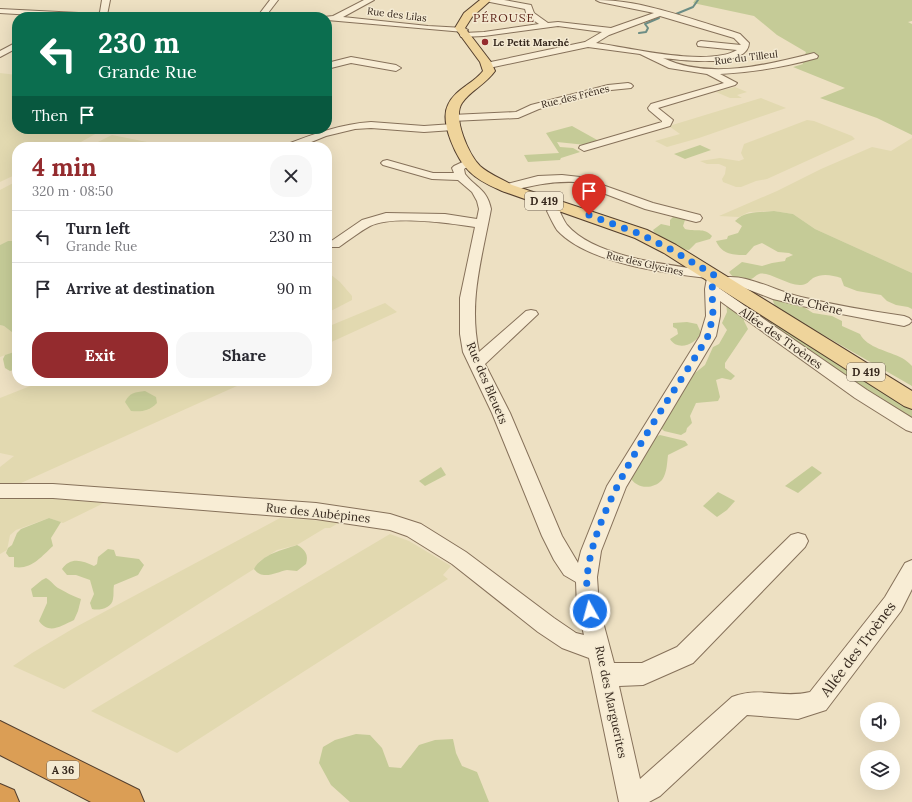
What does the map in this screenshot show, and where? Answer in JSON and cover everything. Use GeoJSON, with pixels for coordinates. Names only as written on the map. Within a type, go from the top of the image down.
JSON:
{"type":"FeatureCollection","features":[{"type":"Feature","properties":{"kind":"highway","name":"A 36"},"geometry":{"type":"LineString","coordinates":[[0,737],[127,802]]}},
{"type":"Feature","properties":{"kind":"main road"},"geometry":{"type":"LineString","coordinates":[[452,123],[455,103],[464,92],[487,76],[490,71],[489,65],[460,26],[465,18],[486,0]]}},
{"type":"Feature","properties":{"kind":"main road"},"geometry":{"type":"LineString","coordinates":[[463,32],[472,16],[490,0]]}},
{"type":"Feature","properties":{"kind":"main road","name":"D 419"},"geometry":{"type":"LineString","coordinates":[[452,123],[469,162],[482,174],[507,188],[640,234],[670,249],[717,282],[821,340],[912,388]]}},
{"type":"Feature","properties":{"kind":"main road","name":"D 419"},"geometry":{"type":"LineString","coordinates":[[821,340],[912,401]]}},
{"type":"Feature","properties":{"kind":"street"},"geometry":{"type":"LineString","coordinates":[[104,12],[106,0]]}},
{"type":"Feature","properties":{"kind":"street"},"geometry":{"type":"LineString","coordinates":[[265,12],[274,0]]}},
{"type":"Feature","properties":{"kind":"street"},"geometry":{"type":"LineString","coordinates":[[332,18],[370,0]]}},
{"type":"Feature","properties":{"kind":"street","name":"Rue du Tilleul"},"geometry":{"type":"LineString","coordinates":[[490,0],[528,7],[530,14],[550,25],[590,42],[647,54],[672,66],[708,72],[752,69],[797,61],[814,56]]}},
{"type":"Feature","properties":{"kind":"street"},"geometry":{"type":"LineString","coordinates":[[600,0],[648,8],[737,36],[745,43],[744,48],[740,53],[708,58],[647,54]]}},
{"type":"Feature","properties":{"kind":"street"},"geometry":{"type":"LineString","coordinates":[[0,11],[14,12]]}},
{"type":"Feature","properties":{"kind":"street"},"geometry":{"type":"LineString","coordinates":[[489,65],[515,61],[590,42],[612,31],[660,13]]}},
{"type":"Feature","properties":{"kind":"street","name":"Rue des Lilas"},"geometry":{"type":"LineString","coordinates":[[332,18],[463,32],[497,32],[550,25],[569,25],[612,31]]}},
{"type":"Feature","properties":{"kind":"street"},"geometry":{"type":"LineString","coordinates":[[701,44],[744,48]]}},
{"type":"Feature","properties":{"kind":"street"},"geometry":{"type":"LineString","coordinates":[[0,54],[12,48]]}},
{"type":"Feature","properties":{"kind":"street"},"geometry":{"type":"LineString","coordinates":[[0,54],[12,56]]}},
{"type":"Feature","properties":{"kind":"street"},"geometry":{"type":"LineString","coordinates":[[332,65],[351,60],[396,68]]}},
{"type":"Feature","properties":{"kind":"street"},"geometry":{"type":"LineString","coordinates":[[584,148],[666,124],[668,120],[654,110],[653,108],[655,106],[732,83],[708,72]]}},
{"type":"Feature","properties":{"kind":"street","name":"Rue des Frênes"},"geometry":{"type":"LineString","coordinates":[[332,132],[355,126],[424,129],[452,123],[514,116],[522,114],[535,106],[611,87],[628,86]]}},
{"type":"Feature","properties":{"kind":"street","name":"Rue des Frênes"},"geometry":{"type":"LineString","coordinates":[[302,142],[322,134]]}},
{"type":"Feature","properties":{"kind":"street"},"geometry":{"type":"LineString","coordinates":[[387,163],[432,176],[462,177],[458,168],[469,162]]}},
{"type":"Feature","properties":{"kind":"street","name":"Rue des Bleuets"},"geometry":{"type":"LineString","coordinates":[[462,177],[477,189],[484,202],[485,209],[472,265],[466,322],[468,344],[501,413],[513,446],[555,542],[571,569],[586,577]]}},
{"type":"Feature","properties":{"kind":"street"},"geometry":{"type":"LineString","coordinates":[[507,188],[538,180],[562,178],[576,179],[649,206],[696,218]]}},
{"type":"Feature","properties":{"kind":"street","name":"Rue des Glycines"},"geometry":{"type":"LineString","coordinates":[[559,206],[553,211],[556,219],[571,234],[594,249],[618,258],[677,271],[717,282]]}},
{"type":"Feature","properties":{"kind":"street"},"geometry":{"type":"LineString","coordinates":[[334,244],[366,223],[386,217],[449,219],[481,224]]}},
{"type":"Feature","properties":{"kind":"street","name":"Rue Chêne"},"geometry":{"type":"LineString","coordinates":[[717,282],[739,281],[775,295],[832,310],[904,320]]}},
{"type":"Feature","properties":{"kind":"street","name":"Allée des Troènes"},"geometry":{"type":"LineString","coordinates":[[717,282],[861,394],[912,426]]}},
{"type":"Feature","properties":{"kind":"street","name":"Rue des Marguerites"},"geometry":{"type":"LineString","coordinates":[[631,798],[605,674],[588,607],[586,577],[591,552],[617,486],[708,336],[713,316],[717,282]]}},
{"type":"Feature","properties":{"kind":"street"},"geometry":{"type":"LineString","coordinates":[[475,361],[480,360],[531,314]]}},
{"type":"Feature","properties":{"kind":"street","name":"Rue des Aubépines"},"geometry":{"type":"LineString","coordinates":[[0,491],[53,491],[308,510],[358,516],[390,522],[414,530],[453,555],[546,625],[570,641],[589,647],[599,648]]}},
{"type":"Feature","properties":{"kind":"street"},"geometry":{"type":"LineString","coordinates":[[605,674],[643,674],[685,655],[798,541]]}},
{"type":"Feature","properties":{"kind":"street","name":"Allée des Troènes"},"geometry":{"type":"LineString","coordinates":[[631,798],[651,787],[741,705],[750,703],[798,707],[817,702],[893,604],[912,569]]}},
{"type":"Feature","properties":{"kind":"shaded area"},"geometry":{"type":"Polygon","coordinates":[[[0,73],[12,74],[12,134],[95,134],[81,142],[12,142],[12,176],[0,182],[0,73]]]}},
{"type":"Feature","properties":{"kind":"shaded area"},"geometry":{"type":"Polygon","coordinates":[[[735,87],[747,92],[737,95],[742,98],[730,98],[716,92],[735,87]]]}},
{"type":"Feature","properties":{"kind":"shaded area"},"geometry":{"type":"Polygon","coordinates":[[[761,98],[786,108],[699,138],[667,147],[655,141],[680,134],[669,126],[761,98]]]}},
{"type":"Feature","properties":{"kind":"shaded area"},"geometry":{"type":"Polygon","coordinates":[[[807,120],[814,121],[852,136],[855,139],[767,179],[756,181],[741,187],[736,187],[723,182],[722,179],[725,174],[726,167],[719,164],[707,164],[700,161],[720,158],[739,161],[744,159],[741,153],[744,144],[807,120]]]}},
{"type":"Feature","properties":{"kind":"shaded area"},"geometry":{"type":"Polygon","coordinates":[[[112,135],[147,142],[98,142],[112,135]]]}},
{"type":"Feature","properties":{"kind":"shaded area"},"geometry":{"type":"Polygon","coordinates":[[[912,138],[912,273],[815,229],[793,214],[774,211],[749,212],[739,217],[719,216],[872,147],[891,151],[912,138]]]}},
{"type":"Feature","properties":{"kind":"shaded area"},"geometry":{"type":"Polygon","coordinates":[[[12,184],[12,241],[8,241],[0,245],[0,190],[12,184]]]}},
{"type":"Feature","properties":{"kind":"shaded area"},"geometry":{"type":"Polygon","coordinates":[[[332,276],[340,282],[352,296],[352,300],[332,310],[332,276]]]}},
{"type":"Feature","properties":{"kind":"shaded area"},"geometry":{"type":"Polygon","coordinates":[[[385,303],[397,312],[332,342],[332,325],[385,303]]]}},
{"type":"Feature","properties":{"kind":"shaded area"},"geometry":{"type":"Polygon","coordinates":[[[0,325],[12,332],[12,353],[0,357],[0,325]]]}},
{"type":"Feature","properties":{"kind":"shaded area"},"geometry":{"type":"Polygon","coordinates":[[[30,386],[237,386],[21,483],[0,485],[0,467],[14,456],[0,453],[0,398],[30,386]]]}},
{"type":"Feature","properties":{"kind":"shaded area"},"geometry":{"type":"Polygon","coordinates":[[[0,496],[104,503],[63,523],[49,518],[16,530],[10,535],[7,550],[0,554],[0,496]]]}},
{"type":"Feature","properties":{"kind":"shaded area"},"geometry":{"type":"Polygon","coordinates":[[[280,518],[340,522],[330,528],[325,528],[297,545],[277,550],[260,561],[254,569],[64,689],[13,666],[74,628],[280,518]]]}},
{"type":"Feature","properties":{"kind":"shaded area"},"geometry":{"type":"Polygon","coordinates":[[[390,534],[409,541],[451,566],[443,575],[448,579],[177,753],[91,711],[390,534]]]}},
{"type":"Feature","properties":{"kind":"green space"},"geometry":{"type":"Polygon","coordinates":[[[695,0],[912,0],[912,21],[908,22],[912,24],[912,135],[877,118],[820,98],[845,88],[793,67],[803,64],[802,62],[806,52],[777,35],[754,16],[693,3],[695,0]]]}},
{"type":"Feature","properties":{"kind":"green space"},"geometry":{"type":"Polygon","coordinates":[[[572,126],[599,141],[586,145],[557,142],[560,147],[573,148],[580,152],[561,158],[560,160],[528,162],[524,155],[559,153],[546,133],[572,126]]]}},
{"type":"Feature","properties":{"kind":"green space"},"geometry":{"type":"Polygon","coordinates":[[[700,145],[711,150],[685,159],[674,154],[700,145]]]}},
{"type":"Feature","properties":{"kind":"green space"},"geometry":{"type":"Polygon","coordinates":[[[774,211],[793,214],[815,229],[912,273],[912,309],[887,301],[881,295],[857,291],[844,286],[841,278],[831,275],[816,276],[803,285],[796,285],[773,276],[763,274],[759,274],[752,279],[745,281],[733,277],[729,272],[742,262],[762,266],[785,261],[786,258],[793,255],[778,252],[762,243],[754,246],[746,255],[733,254],[725,252],[716,241],[727,239],[728,236],[738,233],[742,226],[735,221],[739,217],[753,213],[774,211]]]}},
{"type":"Feature","properties":{"kind":"green space"},"geometry":{"type":"Polygon","coordinates":[[[673,217],[683,217],[685,220],[683,226],[685,229],[703,231],[712,236],[710,239],[696,243],[689,250],[676,246],[653,230],[661,224],[670,226],[670,220],[673,217]]]}},
{"type":"Feature","properties":{"kind":"green space"},"geometry":{"type":"Polygon","coordinates":[[[8,241],[12,241],[12,332],[0,325],[0,245],[8,241]]]}},
{"type":"Feature","properties":{"kind":"green space"},"geometry":{"type":"Polygon","coordinates":[[[733,295],[912,406],[912,419],[746,311],[729,297],[733,295]]]}},
{"type":"Feature","properties":{"kind":"green space"},"geometry":{"type":"Polygon","coordinates":[[[772,298],[797,303],[813,313],[832,316],[842,321],[842,326],[860,334],[868,343],[903,359],[912,366],[912,386],[778,309],[772,298]]]}},
{"type":"Feature","properties":{"kind":"green space"},"geometry":{"type":"Polygon","coordinates":[[[726,303],[746,317],[744,321],[748,329],[725,363],[725,368],[735,376],[731,380],[722,378],[716,380],[720,397],[718,401],[696,403],[690,416],[692,423],[687,428],[686,432],[681,435],[664,431],[660,427],[685,386],[695,373],[705,365],[713,347],[719,344],[727,330],[722,323],[727,312],[726,303]]]}},
{"type":"Feature","properties":{"kind":"green space"},"geometry":{"type":"Polygon","coordinates":[[[687,322],[697,324],[701,333],[699,337],[687,345],[682,346],[673,343],[670,339],[678,334],[677,329],[673,327],[673,323],[687,322]]]}},
{"type":"Feature","properties":{"kind":"green space"},"geometry":{"type":"Polygon","coordinates":[[[12,353],[12,370],[5,368],[3,359],[5,355],[12,353]]]}},
{"type":"Feature","properties":{"kind":"green space"},"geometry":{"type":"Polygon","coordinates":[[[145,391],[156,397],[157,403],[151,408],[145,410],[131,411],[125,402],[128,397],[138,392],[145,391]]]}},
{"type":"Feature","properties":{"kind":"green space"},"geometry":{"type":"Polygon","coordinates":[[[660,435],[685,441],[688,445],[668,455],[665,474],[662,480],[650,487],[640,486],[630,477],[655,437],[660,435]]]}},
{"type":"Feature","properties":{"kind":"green space"},"geometry":{"type":"Polygon","coordinates":[[[812,466],[822,473],[798,493],[785,486],[812,466]]]}},
{"type":"Feature","properties":{"kind":"green space"},"geometry":{"type":"Polygon","coordinates":[[[441,467],[446,475],[425,486],[419,481],[441,467]]]}},
{"type":"Feature","properties":{"kind":"green space"},"geometry":{"type":"Polygon","coordinates":[[[718,492],[735,501],[727,510],[717,517],[703,506],[718,492]]]}},
{"type":"Feature","properties":{"kind":"green space"},"geometry":{"type":"Polygon","coordinates":[[[49,518],[61,522],[51,538],[53,546],[31,565],[26,567],[14,567],[14,557],[9,557],[6,553],[8,548],[12,545],[17,533],[21,529],[49,518]]]}},
{"type":"Feature","properties":{"kind":"green space"},"geometry":{"type":"Polygon","coordinates":[[[297,545],[304,550],[307,558],[306,564],[297,571],[287,570],[265,575],[258,573],[254,569],[267,556],[297,545]]]}},
{"type":"Feature","properties":{"kind":"green space"},"geometry":{"type":"Polygon","coordinates":[[[108,549],[114,550],[116,556],[139,559],[144,565],[138,575],[114,585],[113,599],[108,607],[98,610],[92,609],[90,603],[94,594],[90,580],[76,575],[67,575],[62,569],[65,565],[72,561],[81,561],[94,566],[97,564],[98,557],[108,549]]]}},
{"type":"Feature","properties":{"kind":"green space"},"geometry":{"type":"Polygon","coordinates":[[[46,578],[58,588],[81,599],[74,620],[60,627],[47,628],[39,621],[47,603],[47,597],[33,597],[31,589],[46,578]]]}},
{"type":"Feature","properties":{"kind":"green space"},"geometry":{"type":"Polygon","coordinates":[[[356,734],[370,735],[382,748],[389,767],[401,768],[419,745],[435,740],[453,739],[456,753],[462,766],[477,772],[489,802],[350,802],[331,785],[319,763],[323,747],[335,740],[356,734]]]}},
{"type":"Feature","properties":{"kind":"waterway"},"geometry":{"type":"LineString","coordinates":[[676,14],[693,7],[698,0]]}},
{"type":"Feature","properties":{"kind":"waterway"},"geometry":{"type":"LineString","coordinates":[[639,33],[646,32],[648,28],[645,24],[659,18]]}},
{"type":"Feature","properties":{"kind":"place","name":"Le Petit Marché"},"geometry":{"type":"Point","coordinates":[485,42]}},
{"type":"Feature","properties":{"kind":"district","name":"PÉROUSE"},"geometry":{"type":"Point","coordinates":[504,18]}},
{"type":"Feature","properties":{"kind":"route"},"geometry":{"type":"LineString","coordinates":[[589,215],[640,234],[670,249],[714,275],[712,289],[714,307],[708,336],[617,486],[600,526],[591,552],[586,577],[588,607],[590,611]]}}]}
